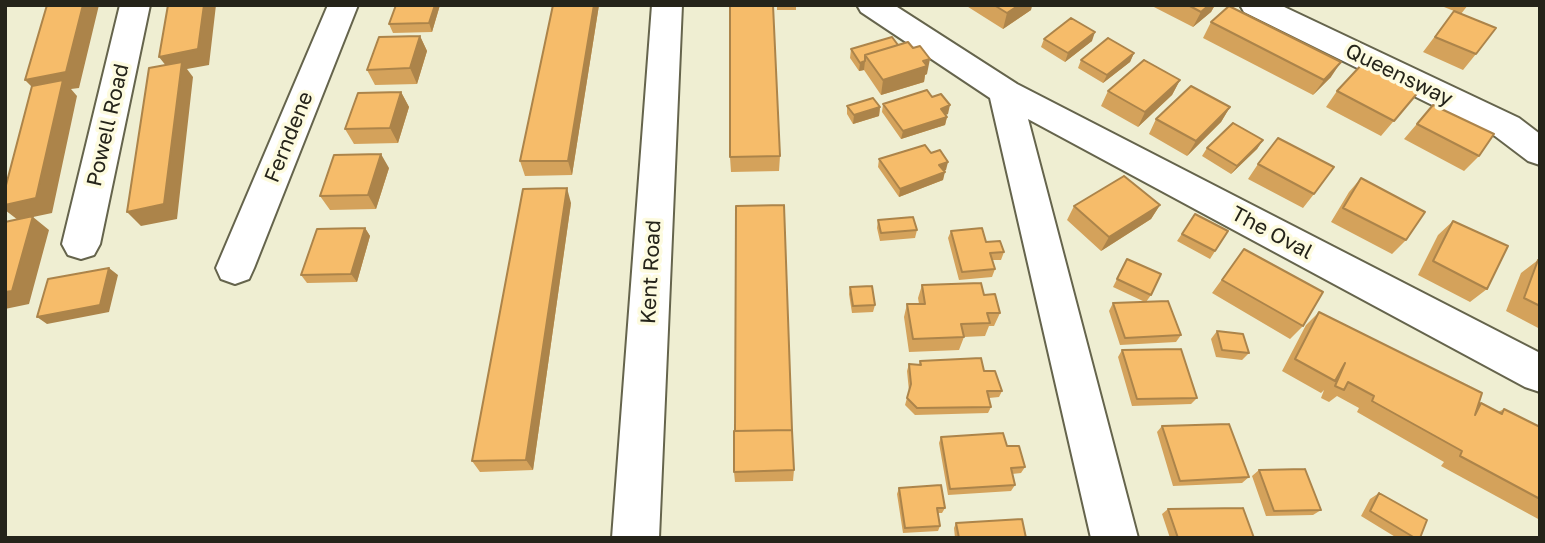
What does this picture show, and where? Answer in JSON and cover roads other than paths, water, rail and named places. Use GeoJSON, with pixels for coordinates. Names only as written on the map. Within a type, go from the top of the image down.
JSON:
{"type":"FeatureCollection","features":[{"type":"Feature","properties":{"kind":"street","name":"Powell Road"},"geometry":{"type":"LineString","coordinates":[[81,244],[135,5]]}},
{"type":"Feature","properties":{"kind":"street","name":"Ferndene"},"geometry":{"type":"LineString","coordinates":[[235,268],[343,5]]}},
{"type":"Feature","properties":{"kind":"street","name":"Kent Road"},"geometry":{"type":"LineString","coordinates":[[635,538],[667,5]]}},
{"type":"Feature","properties":{"kind":"street","name":"The Oval"},"geometry":{"type":"LineString","coordinates":[[872,5],[1005,92],[1540,374]]}},
{"type":"Feature","properties":{"kind":"street","name":"Queensway"},"geometry":{"type":"LineString","coordinates":[[1255,5],[1291,12],[1507,127],[1540,152]]}},
{"type":"Feature","properties":{"kind":"street"},"geometry":{"type":"LineString","coordinates":[[1005,92],[1115,538]]}}]}
